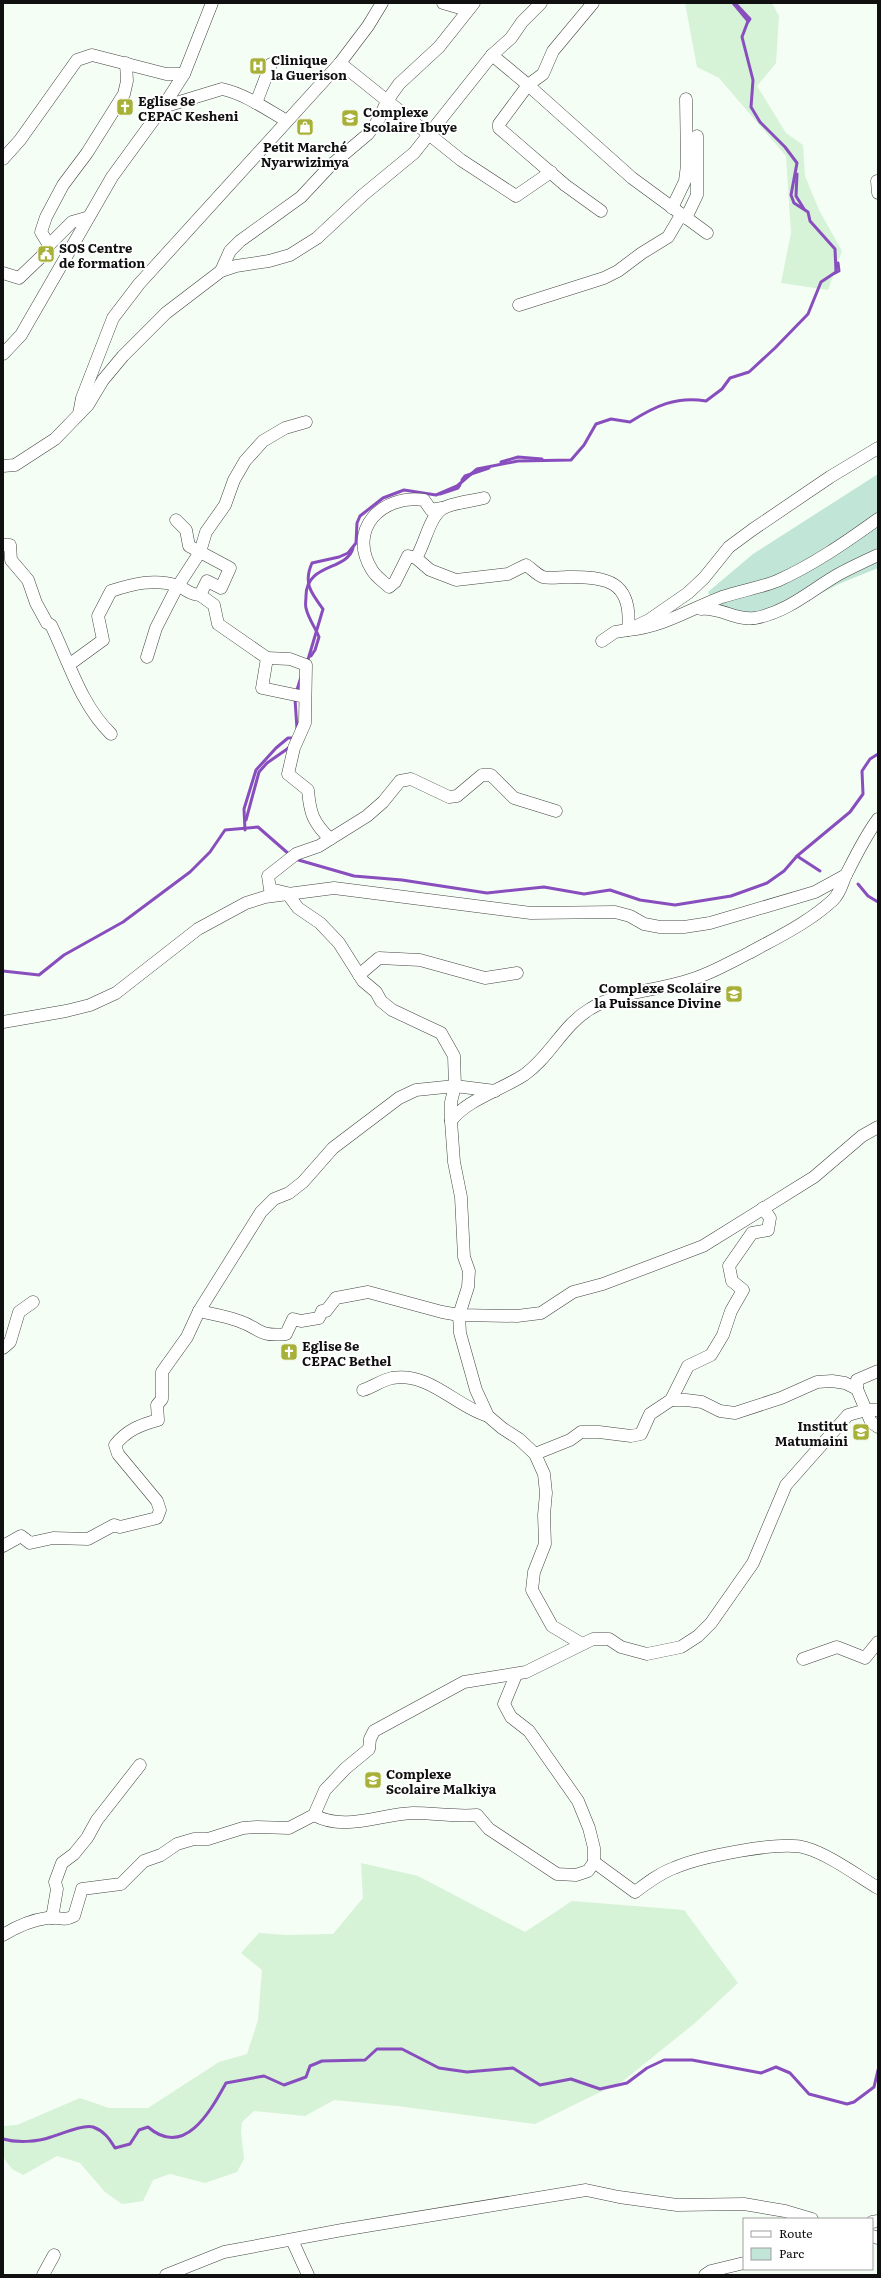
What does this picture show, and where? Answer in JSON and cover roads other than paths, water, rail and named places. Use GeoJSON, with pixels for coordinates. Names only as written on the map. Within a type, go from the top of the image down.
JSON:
{"type":"FeatureCollection","features":[{"type":"Feature","properties":{"kind":"street"},"geometry":{"type":"LineString","coordinates":[[3,354],[21,335],[38,308],[86,218],[112,177],[162,108],[184,74],[212,3]]}},
{"type":"Feature","properties":{"kind":"street"},"geometry":{"type":"LineString","coordinates":[[79,415],[82,398],[113,318],[138,284],[340,63],[368,26],[382,3]]}},
{"type":"Feature","properties":{"kind":"street"},"geometry":{"type":"LineString","coordinates":[[443,3],[471,7]]}},
{"type":"Feature","properties":{"kind":"street"},"geometry":{"type":"LineString","coordinates":[[3,466],[15,465],[47,445],[79,415],[122,356],[166,313],[221,271],[236,266],[283,257],[309,245],[363,195],[409,157],[429,135],[492,55],[516,32],[522,22],[541,3]]}},
{"type":"Feature","properties":{"kind":"street"},"geometry":{"type":"LineString","coordinates":[[593,3],[554,51],[543,74],[528,85],[499,124],[499,128],[551,172],[601,211]]}},
{"type":"Feature","properties":{"kind":"street"},"geometry":{"type":"LineString","coordinates":[[221,271],[230,251],[240,241],[301,197],[330,166],[368,134],[379,119],[387,101],[399,84],[439,47],[471,7]]}},
{"type":"Feature","properties":{"kind":"street"},"geometry":{"type":"LineString","coordinates":[[3,159],[20,140],[77,60],[92,55],[166,74],[184,74]]}},
{"type":"Feature","properties":{"kind":"street"},"geometry":{"type":"LineString","coordinates":[[492,55],[528,85],[632,178],[707,233]]}},
{"type":"Feature","properties":{"kind":"street"},"geometry":{"type":"LineString","coordinates":[[49,245],[42,232],[46,217],[63,185],[87,153],[124,94],[127,82],[126,63]]}},
{"type":"Feature","properties":{"kind":"street"},"geometry":{"type":"LineString","coordinates":[[340,63],[461,160],[516,196],[551,172]]}},
{"type":"Feature","properties":{"kind":"street"},"geometry":{"type":"LineString","coordinates":[[256,103],[271,64]]}},
{"type":"Feature","properties":{"kind":"street"},"geometry":{"type":"LineString","coordinates":[[162,108],[222,89],[256,103],[287,121]]}},
{"type":"Feature","properties":{"kind":"street"},"geometry":{"type":"LineString","coordinates":[[680,214],[685,181],[686,99]]}},
{"type":"Feature","properties":{"kind":"street"},"geometry":{"type":"LineString","coordinates":[[519,305],[604,278],[618,271],[642,252],[668,237],[680,214],[698,190],[697,136]]}},
{"type":"Feature","properties":{"kind":"street"},"geometry":{"type":"LineString","coordinates":[[3,273],[19,278],[41,257],[49,245],[72,222],[86,218]]}},
{"type":"Feature","properties":{"kind":"street"},"geometry":{"type":"LineString","coordinates":[[147,657],[156,628],[178,586],[200,552],[206,532],[225,505],[234,480],[245,461],[263,441],[286,428],[306,422]]}},
{"type":"Feature","properties":{"kind":"street"},"geometry":{"type":"LineString","coordinates":[[628,630],[649,620],[688,593],[704,578],[730,547],[752,530],[830,477],[878,448]]}},
{"type":"Feature","properties":{"kind":"street"},"geometry":{"type":"LineString","coordinates":[[484,498],[431,510],[424,500],[400,499],[384,506],[372,516],[365,532],[365,548],[371,569],[390,587],[395,582],[408,556],[416,558],[430,570],[456,580],[508,574],[526,565],[544,578],[591,576],[612,582],[622,593],[629,608],[628,630]]}},
{"type":"Feature","properties":{"kind":"street"},"geometry":{"type":"LineString","coordinates":[[416,558],[425,543],[434,516],[442,508]]}},
{"type":"Feature","properties":{"kind":"street"},"geometry":{"type":"LineString","coordinates":[[602,641],[615,632],[647,628],[666,623],[693,609],[722,597],[776,582],[800,571],[878,519]]}},
{"type":"Feature","properties":{"kind":"street"},"geometry":{"type":"LineString","coordinates":[[176,520],[186,530],[190,546],[230,568],[221,588],[207,581],[200,595]]}},
{"type":"Feature","properties":{"kind":"street"},"geometry":{"type":"LineString","coordinates":[[3,545],[10,545],[11,560],[28,580],[36,603],[47,623],[51,625],[70,664],[76,682],[96,720],[111,734]]}},
{"type":"Feature","properties":{"kind":"street"},"geometry":{"type":"LineString","coordinates":[[664,609],[720,610],[740,617],[754,618],[786,608],[839,574],[878,555]]}},
{"type":"Feature","properties":{"kind":"street"},"geometry":{"type":"LineString","coordinates":[[70,664],[103,640],[98,616],[111,591],[144,582],[178,586],[192,595],[200,595],[214,605],[218,624],[267,658],[290,660],[306,665],[306,723],[302,735],[294,748],[288,774],[308,790],[309,810],[313,821],[330,839]]}},
{"type":"Feature","properties":{"kind":"street"},"geometry":{"type":"LineString","coordinates":[[267,658],[262,688],[305,697]]}},
{"type":"Feature","properties":{"kind":"street"},"geometry":{"type":"LineString","coordinates":[[488,1416],[465,1354],[460,1333],[459,1314],[468,1287],[469,1271],[464,1257],[461,1197],[454,1162],[451,1121],[450,1102],[455,1086],[454,1056],[441,1033],[392,1010],[381,1001],[376,992],[358,975],[339,942],[320,923],[298,908],[287,894],[270,889],[268,876],[292,857],[319,846],[367,816],[383,802],[400,782],[411,779],[449,797],[457,796],[482,775],[491,775],[514,798],[556,812]]}},
{"type":"Feature","properties":{"kind":"street"},"geometry":{"type":"LineString","coordinates":[[451,1121],[459,1110],[495,1091],[533,1068],[568,1028],[590,1009],[618,997],[683,982],[708,974],[804,923],[834,899],[842,888],[846,875],[860,846],[878,819]]}},
{"type":"Feature","properties":{"kind":"street"},"geometry":{"type":"LineString","coordinates":[[3,1022],[66,1011],[97,1002],[116,993],[198,929],[222,915],[265,897],[334,888],[531,912],[614,912],[649,925],[684,927],[710,923],[815,892],[846,875]]}},
{"type":"Feature","properties":{"kind":"street"},"geometry":{"type":"LineString","coordinates":[[358,975],[379,958],[420,960],[485,978],[517,973]]}},
{"type":"Feature","properties":{"kind":"street"},"geometry":{"type":"LineString","coordinates":[[3,1546],[21,1536],[30,1543],[53,1538],[88,1539],[114,1526],[120,1527],[158,1518],[160,1510],[157,1501],[118,1454],[115,1445],[122,1437],[137,1426],[158,1420],[157,1405],[162,1399],[162,1372],[186,1337],[199,1311],[251,1226],[274,1199],[289,1193],[302,1182],[333,1148],[399,1098],[416,1090],[455,1086],[495,1091]]}},
{"type":"Feature","properties":{"kind":"street"},"geometry":{"type":"LineString","coordinates":[[199,1311],[240,1321],[255,1330],[271,1336],[286,1334],[293,1319],[301,1321],[319,1318],[322,1311],[326,1311],[336,1298],[368,1292],[442,1312],[518,1316],[541,1313],[573,1292],[603,1284],[703,1246],[814,1177],[862,1136],[878,1126]]}},
{"type":"Feature","properties":{"kind":"street"},"geometry":{"type":"LineString","coordinates":[[535,1454],[557,1447],[581,1432],[599,1432],[631,1436],[641,1434],[650,1414],[671,1400],[688,1366],[711,1355],[723,1335],[731,1311],[743,1290],[732,1281],[729,1266],[752,1233],[768,1230],[770,1218],[763,1208]]}},
{"type":"Feature","properties":{"kind":"street"},"geometry":{"type":"LineString","coordinates":[[3,1348],[10,1342],[19,1312],[33,1302]]}},
{"type":"Feature","properties":{"kind":"street"},"geometry":{"type":"LineString","coordinates":[[878,1371],[857,1380],[857,1389],[871,1422],[878,1427]]}},
{"type":"Feature","properties":{"kind":"street"},"geometry":{"type":"LineString","coordinates":[[363,1390],[391,1378],[406,1378],[423,1382],[454,1397],[474,1412],[488,1416],[502,1428],[519,1438],[535,1454],[544,1474],[546,1493],[544,1515],[545,1544],[534,1572],[532,1590],[552,1626],[582,1644]]}},
{"type":"Feature","properties":{"kind":"street"},"geometry":{"type":"LineString","coordinates":[[671,1400],[702,1402],[720,1411],[735,1413],[781,1398],[817,1382],[839,1382],[857,1389]]}},
{"type":"Feature","properties":{"kind":"street"},"geometry":{"type":"LineString","coordinates":[[3,1935],[16,1927],[48,1918],[68,1919],[74,1916],[82,1889],[121,1884],[144,1861],[161,1855],[177,1844],[194,1839],[208,1839],[243,1828],[289,1828],[314,1815],[325,1790],[346,1768],[369,1749],[370,1739],[374,1731],[464,1682],[516,1675],[554,1659],[593,1639],[609,1639],[621,1647],[633,1652],[647,1654],[681,1647],[698,1636],[711,1623],[753,1563],[786,1485],[848,1415],[866,1410],[878,1410]]}},
{"type":"Feature","properties":{"kind":"street"},"geometry":{"type":"LineString","coordinates":[[803,1659],[837,1647],[865,1658],[878,1642]]}},
{"type":"Feature","properties":{"kind":"street"},"geometry":{"type":"LineString","coordinates":[[314,1815],[320,1818],[354,1824],[397,1814],[432,1813],[463,1816],[477,1815],[489,1830],[557,1874],[576,1875],[588,1871],[594,1862],[594,1848],[589,1828],[578,1801],[529,1730],[511,1717],[504,1704],[516,1675]]}},
{"type":"Feature","properties":{"kind":"street"},"geometry":{"type":"LineString","coordinates":[[52,1918],[57,1889],[55,1882],[62,1863],[74,1854],[87,1838],[97,1820],[140,1765]]}},
{"type":"Feature","properties":{"kind":"street"},"geometry":{"type":"LineString","coordinates":[[594,1862],[635,1892],[651,1879],[674,1867],[724,1854],[772,1846],[806,1847],[878,1888]]}},
{"type":"Feature","properties":{"kind":"street"},"geometry":{"type":"LineString","coordinates":[[166,2275],[224,2252],[342,2230],[586,2190],[619,2197],[677,2205],[744,2204],[785,2211],[809,2218]]}},
{"type":"Feature","properties":{"kind":"street"},"geometry":{"type":"LineString","coordinates":[[292,2240],[308,2275]]}},
{"type":"Feature","properties":{"kind":"street"},"geometry":{"type":"LineString","coordinates":[[43,2275],[54,2255]]}},
{"type":"Feature","properties":{"kind":"street"},"geometry":{"type":"LineString","coordinates":[[704,2275],[711,2271],[743,2263]]}},
{"type":"Feature","properties":{"kind":"waterway"},"geometry":{"type":"LineString","coordinates":[[307,663],[323,609],[312,593],[308,582],[309,570],[312,563],[339,557],[348,553],[356,543],[357,523],[360,516],[383,498],[404,490],[436,495],[457,486],[477,469],[518,461],[571,460],[584,445],[596,424],[611,419],[630,422],[648,411],[675,401],[706,401],[722,389],[730,378],[749,372],[775,348],[808,314],[821,282],[836,272],[835,249],[810,221],[808,212],[794,203],[791,195],[797,163],[785,147],[760,122],[751,107],[753,80],[742,37],[748,21],[733,3]]}},
{"type":"Feature","properties":{"kind":"waterway"},"geometry":{"type":"LineString","coordinates":[[736,4],[750,19],[748,22]]}},
{"type":"Feature","properties":{"kind":"waterway"},"geometry":{"type":"LineString","coordinates":[[797,174],[796,196],[804,209]]}},
{"type":"Feature","properties":{"kind":"waterway"},"geometry":{"type":"LineString","coordinates":[[835,273],[839,271],[838,263]]}},
{"type":"Feature","properties":{"kind":"waterway"},"geometry":{"type":"LineString","coordinates":[[501,462],[518,457],[542,459]]}},
{"type":"Feature","properties":{"kind":"waterway"},"geometry":{"type":"LineString","coordinates":[[462,480],[465,476],[489,468]]}},
{"type":"Feature","properties":{"kind":"waterway"},"geometry":{"type":"LineString","coordinates":[[440,494],[458,488],[460,485]]}},
{"type":"Feature","properties":{"kind":"waterway"},"geometry":{"type":"LineString","coordinates":[[311,656],[315,650],[319,637],[308,615],[306,607],[308,585],[312,578],[319,572],[343,561],[353,548]]}},
{"type":"Feature","properties":{"kind":"waterway"},"geometry":{"type":"LineString","coordinates":[[296,693],[301,677]]}},
{"type":"Feature","properties":{"kind":"waterway"},"geometry":{"type":"LineString","coordinates":[[295,699],[297,729]]}},
{"type":"Feature","properties":{"kind":"waterway"},"geometry":{"type":"LineString","coordinates":[[245,830],[244,809],[256,770],[276,748],[288,738],[295,738]]}},
{"type":"Feature","properties":{"kind":"waterway"},"geometry":{"type":"LineString","coordinates":[[246,820],[259,772],[267,763],[290,747]]}},
{"type":"Feature","properties":{"kind":"waterway"},"geometry":{"type":"LineString","coordinates":[[295,859],[354,876],[402,880],[487,893],[544,887],[584,894],[610,890],[640,900],[675,905],[731,896],[767,883],[784,871],[797,856],[850,812],[863,794],[862,771],[870,759],[878,754]]}},
{"type":"Feature","properties":{"kind":"waterway"},"geometry":{"type":"LineString","coordinates":[[3,971],[39,975],[64,955],[123,922],[190,872],[210,852],[225,830],[258,827],[290,855]]}},
{"type":"Feature","properties":{"kind":"waterway"},"geometry":{"type":"LineString","coordinates":[[797,856],[820,871]]}},
{"type":"Feature","properties":{"kind":"waterway"},"geometry":{"type":"LineString","coordinates":[[858,884],[868,896],[878,902]]}},
{"type":"Feature","properties":{"kind":"waterway"},"geometry":{"type":"LineString","coordinates":[[3,2139],[21,2141],[40,2140],[89,2126],[103,2133],[115,2148],[130,2144],[139,2130],[148,2127],[161,2135],[174,2137],[185,2134],[195,2127],[213,2106],[226,2083],[264,2076],[284,2085],[306,2077],[310,2066],[322,2061],[365,2060],[377,2049],[402,2049],[439,2068],[467,2072],[513,2068],[540,2085],[571,2079],[600,2089],[627,2083],[647,2068],[664,2060],[692,2060],[761,2073],[776,2067],[790,2073],[809,2094],[847,2104],[854,2102],[874,2087],[878,2070]]}},
{"type":"Feature","properties":{"kind":"place","name":"Clinique la Guerison"},"geometry":{"type":"Point","coordinates":[258,66]}},
{"type":"Feature","properties":{"kind":"place","name":"Eglise 8e CEPAC Kesheni"},"geometry":{"type":"Point","coordinates":[125,107]}},
{"type":"Feature","properties":{"kind":"place","name":"Complexe Scolaire Ibuye"},"geometry":{"type":"Point","coordinates":[350,118]}},
{"type":"Feature","properties":{"kind":"place","name":"Petit Marché Nyarwizimya"},"geometry":{"type":"Point","coordinates":[305,127]}},
{"type":"Feature","properties":{"kind":"place","name":"SOS Centre de formation"},"geometry":{"type":"Point","coordinates":[46,254]}},
{"type":"Feature","properties":{"kind":"place","name":"Complexe Scolaire la Puissance Divine"},"geometry":{"type":"Point","coordinates":[734,994]}},
{"type":"Feature","properties":{"kind":"place","name":"Eglise 8e CEPAC Bethel"},"geometry":{"type":"Point","coordinates":[289,1352]}},
{"type":"Feature","properties":{"kind":"place","name":"Institut Matumaini"},"geometry":{"type":"Point","coordinates":[861,1432]}},
{"type":"Feature","properties":{"kind":"place","name":"Complexe Scolaire Malkiya"},"geometry":{"type":"Point","coordinates":[373,1780]}}]}
